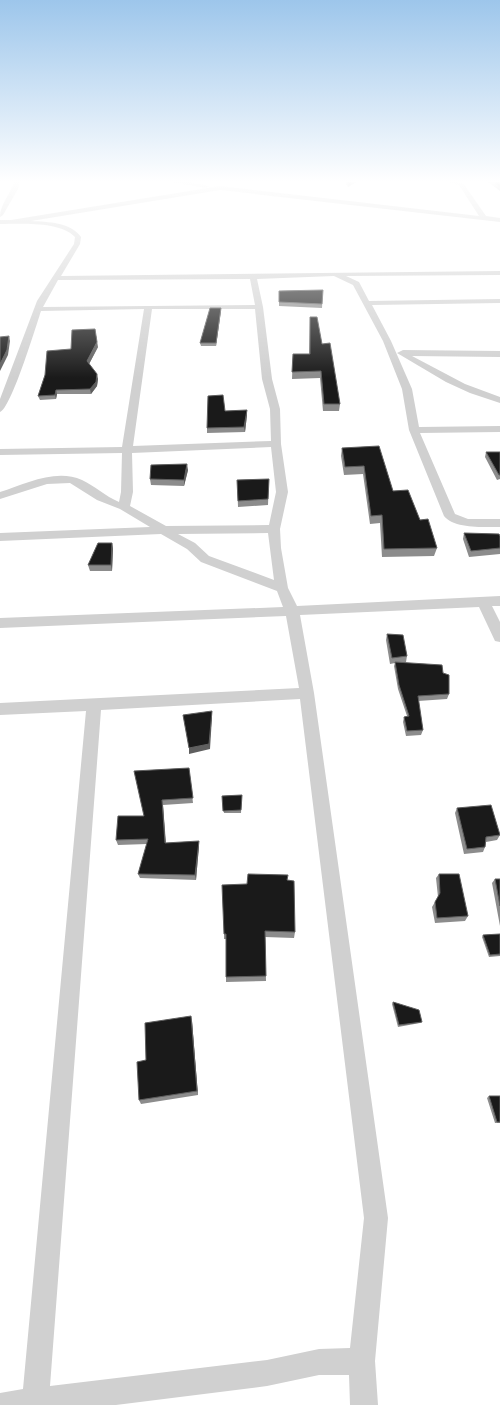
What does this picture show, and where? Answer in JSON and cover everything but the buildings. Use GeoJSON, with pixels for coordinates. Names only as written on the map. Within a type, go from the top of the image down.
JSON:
{"type":"FeatureCollection","features":[{"type":"Feature","properties":{"kind":"street"},"geometry":{"type":"LineString","coordinates":[[0,409],[12,383],[42,301],[54,278],[75,247]]}},
{"type":"Feature","properties":{"kind":"street"},"geometry":{"type":"LineString","coordinates":[[54,278],[253,277],[333,274],[500,273]]}},
{"type":"Feature","properties":{"kind":"street"},"geometry":{"type":"LineString","coordinates":[[333,274],[351,280],[356,284],[387,341],[396,353],[407,388],[414,430],[450,516],[457,521],[467,523],[500,523]]}},
{"type":"Feature","properties":{"kind":"street"},"geometry":{"type":"LineString","coordinates":[[253,277],[259,307],[267,379],[275,408],[276,444],[282,492],[274,529],[282,588],[292,612],[307,693],[376,1218],[362,1361],[364,1405]]}},
{"type":"Feature","properties":{"kind":"street"},"geometry":{"type":"LineString","coordinates":[[367,303],[500,301]]}},
{"type":"Feature","properties":{"kind":"street"},"geometry":{"type":"LineString","coordinates":[[124,507],[127,492],[127,449],[148,307]]}},
{"type":"Feature","properties":{"kind":"street"},"geometry":{"type":"LineString","coordinates":[[39,309],[259,307]]}},
{"type":"Feature","properties":{"kind":"street"},"geometry":{"type":"LineString","coordinates":[[396,353],[500,354]]}},
{"type":"Feature","properties":{"kind":"street"},"geometry":{"type":"LineString","coordinates":[[396,353],[451,382],[471,391],[500,400]]}},
{"type":"Feature","properties":{"kind":"street"},"geometry":{"type":"LineString","coordinates":[[414,430],[500,428]]}},
{"type":"Feature","properties":{"kind":"street"},"geometry":{"type":"LineString","coordinates":[[0,452],[73,452],[276,444]]}},
{"type":"Feature","properties":{"kind":"street"},"geometry":{"type":"LineString","coordinates":[[0,496],[28,486],[66,478],[84,486],[112,503],[124,507],[164,530],[191,546],[205,559],[282,588]]}},
{"type":"Feature","properties":{"kind":"street"},"geometry":{"type":"LineString","coordinates":[[0,537],[164,530],[274,529]]}},
{"type":"Feature","properties":{"kind":"street"},"geometry":{"type":"LineString","coordinates":[[0,623],[292,612],[500,601]]}},
{"type":"Feature","properties":{"kind":"street"},"geometry":{"type":"LineString","coordinates":[[484,602],[500,637]]}},
{"type":"Feature","properties":{"kind":"street"},"geometry":{"type":"LineString","coordinates":[[0,708],[94,705],[307,693]]}},
{"type":"Feature","properties":{"kind":"street"},"geometry":{"type":"LineString","coordinates":[[35,1402],[94,705]]}},
{"type":"Feature","properties":{"kind":"street"},"geometry":{"type":"LineString","coordinates":[[4,1405],[267,1373],[319,1362],[362,1361]]}}]}
